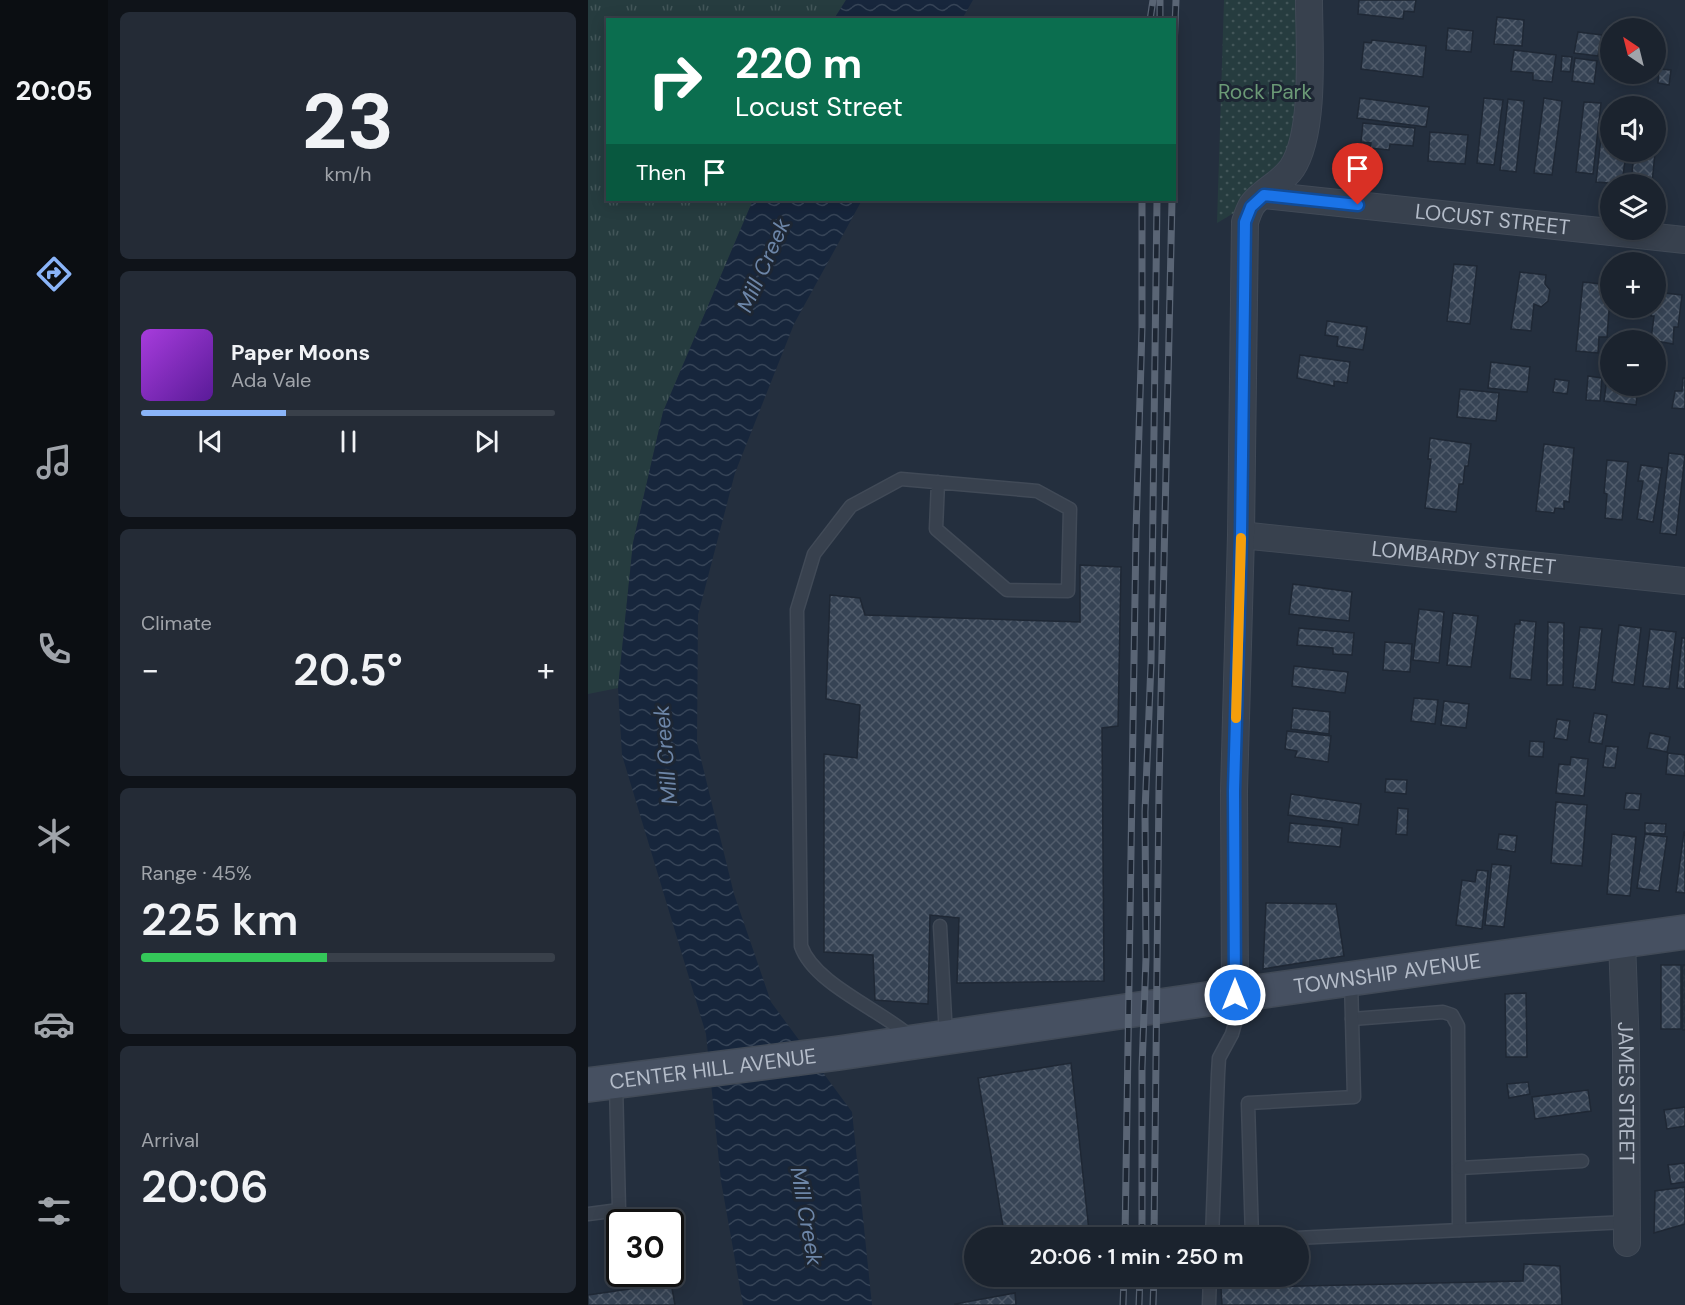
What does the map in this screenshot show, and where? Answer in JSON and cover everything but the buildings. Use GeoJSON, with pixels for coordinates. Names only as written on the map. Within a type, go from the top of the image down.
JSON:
{"type":"FeatureCollection","features":[{"type":"Feature","properties":{"kind":"main road","name":"TOWNSHIP AVENUE"},"geometry":{"type":"LineString","coordinates":[[839,1053],[1685,932]]}},
{"type":"Feature","properties":{"kind":"main road","name":"CENTER HILL AVENUE"},"geometry":{"type":"LineString","coordinates":[[602,1084],[839,1053]]}},
{"type":"Feature","properties":{"kind":"street"},"geometry":{"type":"LineString","coordinates":[[1235,995],[1234,791],[1241,535],[1245,222],[1251,207],[1269,188],[1282,180],[1292,168],[1302,143],[1309,96],[1309,0]]}},
{"type":"Feature","properties":{"kind":"street","name":"LOCUST STREET"},"geometry":{"type":"LineString","coordinates":[[1264,195],[1685,240]]}},
{"type":"Feature","properties":{"kind":"street","name":"LOMBARDY STREET"},"geometry":{"type":"LineString","coordinates":[[1241,535],[1685,581]]}},
{"type":"Feature","properties":{"kind":"street","name":"JAMES STREET"},"geometry":{"type":"LineString","coordinates":[[1622,941],[1626,1049],[1627,1233]]}},
{"type":"Feature","properties":{"kind":"lane"},"geometry":{"type":"LineString","coordinates":[[938,482],[936,529],[1006,590],[1068,591],[1070,510],[1037,491],[938,482],[901,479],[851,506],[814,554],[797,610],[801,946],[807,960],[840,989],[897,1024],[931,1039],[939,926]]}},
{"type":"Feature","properties":{"kind":"lane"},"geometry":{"type":"LineString","coordinates":[[1252,1227],[1248,1103],[1354,1097],[1351,979]]}},
{"type":"Feature","properties":{"kind":"lane"},"geometry":{"type":"LineString","coordinates":[[1212,1227],[1218,1074],[1220,1058],[1232,1034],[1237,1016],[1235,995]]}},
{"type":"Feature","properties":{"kind":"lane"},"geometry":{"type":"LineString","coordinates":[[1352,1019],[1443,1012],[1452,1015],[1458,1026],[1459,1230]]}},
{"type":"Feature","properties":{"kind":"lane"},"geometry":{"type":"LineString","coordinates":[[588,1214],[619,1210],[602,1084]]}},
{"type":"Feature","properties":{"kind":"lane"},"geometry":{"type":"LineString","coordinates":[[1460,1168],[1581,1161]]}},
{"type":"Feature","properties":{"kind":"lane"},"geometry":{"type":"LineString","coordinates":[[1309,1237],[1459,1230],[1627,1233]]}},
{"type":"Feature","properties":{"kind":"lane"},"geometry":{"type":"LineString","coordinates":[[1209,1305],[1210,1287]]}},
{"type":"Feature","properties":{"kind":"green space"},"geometry":{"type":"Polygon","coordinates":[[[588,0],[846,0],[835,18],[606,18],[606,201],[753,201],[663,412],[633,543],[618,688],[588,694],[588,0]]]}},
{"type":"Feature","properties":{"kind":"green space","name":"Rock Park"},"geometry":{"type":"Polygon","coordinates":[[[1224,0],[1309,0],[1302,143],[1264,195],[1217,223],[1224,0]]]}},
{"type":"Feature","properties":{"kind":"water"},"geometry":{"type":"Polygon","coordinates":[[[846,0],[973,0],[963,18],[835,18],[846,0]]]}},
{"type":"Feature","properties":{"kind":"water","name":"Mill Creek"},"geometry":{"type":"Polygon","coordinates":[[[753,201],[861,201],[794,324],[735,473],[698,615],[697,743],[734,894],[771,1002],[852,1112],[872,1305],[743,1305],[721,1181],[706,1034],[622,755],[618,688],[633,543],[663,412],[753,201]]]}},
{"type":"Feature","properties":{"kind":"railway"},"geometry":{"type":"LineString","coordinates":[[1150,18],[1153,0]]}},
{"type":"Feature","properties":{"kind":"railway"},"geometry":{"type":"LineString","coordinates":[[1160,0],[1160,18]]}},
{"type":"Feature","properties":{"kind":"railway"},"geometry":{"type":"LineString","coordinates":[[1175,18],[1176,0]]}},
{"type":"Feature","properties":{"kind":"railway"},"geometry":{"type":"LineString","coordinates":[[1125,1227],[1136,533],[1142,328],[1142,201]]}},
{"type":"Feature","properties":{"kind":"railway"},"geometry":{"type":"LineString","coordinates":[[1142,1227],[1142,1068],[1146,958],[1145,812],[1151,663],[1157,201]]}},
{"type":"Feature","properties":{"kind":"railway"},"geometry":{"type":"LineString","coordinates":[[1154,1227],[1159,788],[1172,201]]}},
{"type":"Feature","properties":{"kind":"railway"},"geometry":{"type":"LineString","coordinates":[[1123,1305],[1124,1287]]}},
{"type":"Feature","properties":{"kind":"railway"},"geometry":{"type":"LineString","coordinates":[[1139,1305],[1140,1287]]}},
{"type":"Feature","properties":{"kind":"railway"},"geometry":{"type":"LineString","coordinates":[[1153,1305],[1154,1287]]}},
{"type":"Feature","properties":{"kind":"slow traffic"},"geometry":{"type":"LineString","coordinates":[[1236,718],[1241,538]]}},
{"type":"Feature","properties":{"kind":"route"},"geometry":{"type":"LineString","coordinates":[[1235,995],[1234,791],[1241,535],[1245,222],[1251,207],[1264,195],[1358,205]]}}]}
